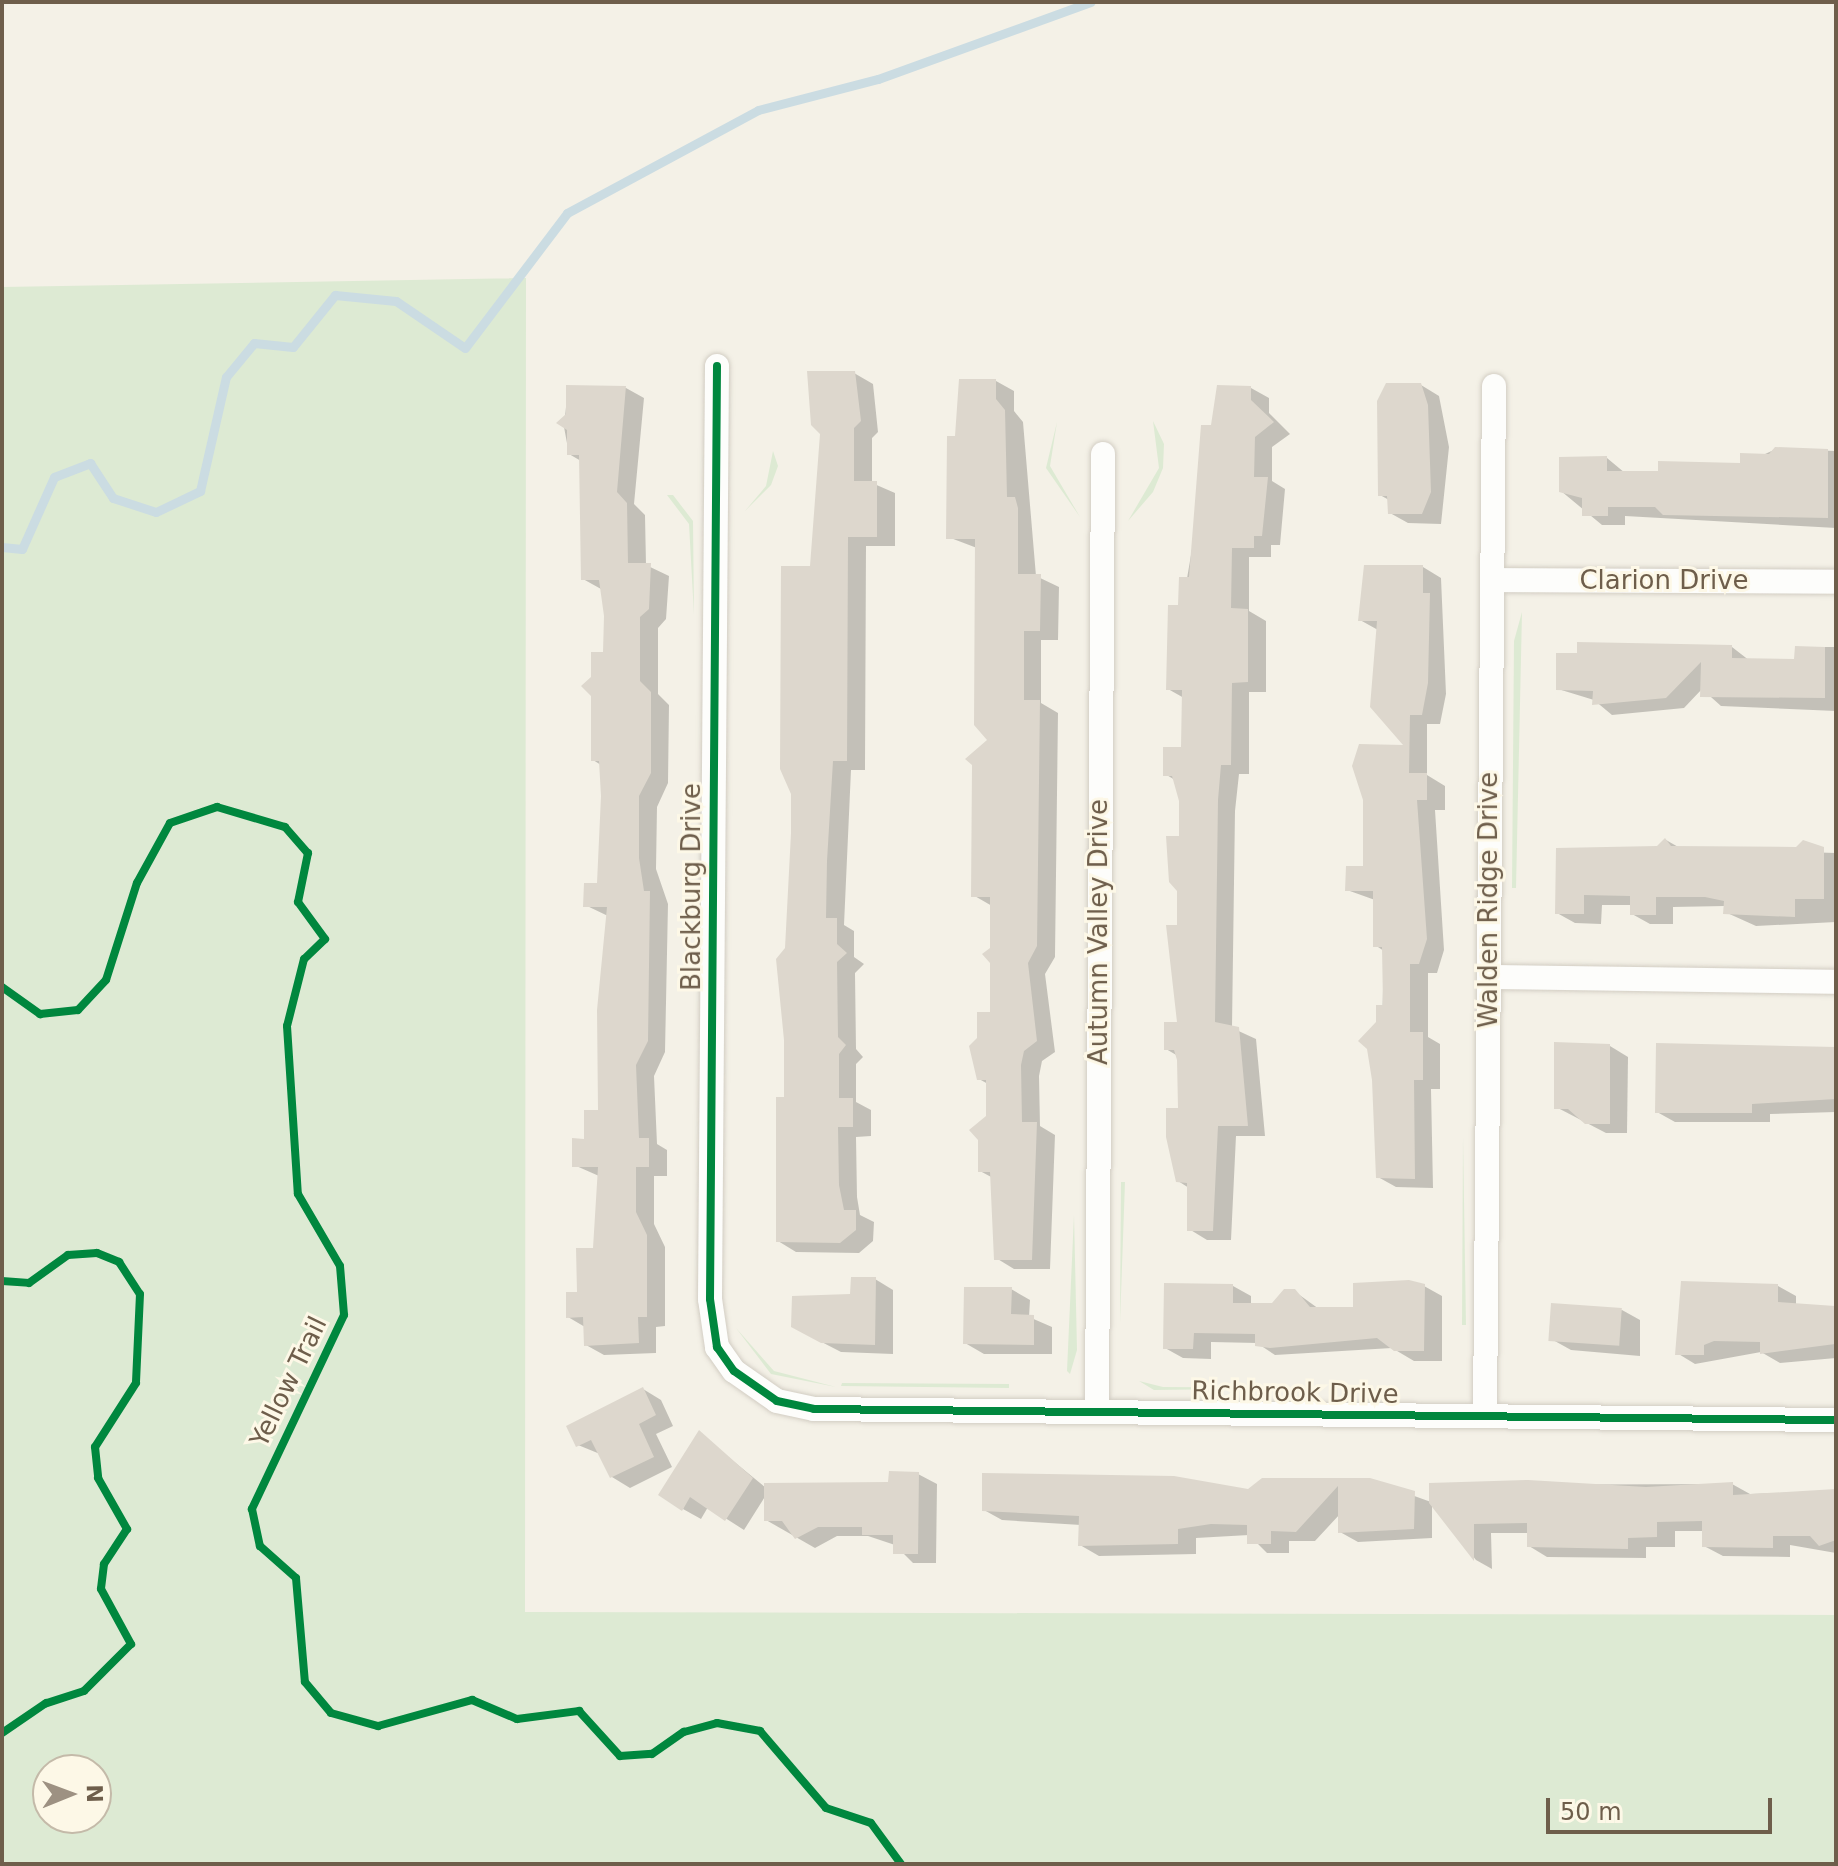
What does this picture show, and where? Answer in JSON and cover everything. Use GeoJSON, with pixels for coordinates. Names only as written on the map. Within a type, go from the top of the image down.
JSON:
{"type":"FeatureCollection","features":[{"type":"Feature","properties":{"kind":"street","name":"Blackburg Drive"},"geometry":{"type":"LineString","coordinates":[[717,366],[710,1299],[717,1347],[757,1391]]}},
{"type":"Feature","properties":{"kind":"street","name":"Walden Ridge Drive"},"geometry":{"type":"LineString","coordinates":[[1485,1415],[1494,386]]}},
{"type":"Feature","properties":{"kind":"street","name":"Autumn Valley Drive"},"geometry":{"type":"LineString","coordinates":[[1097,1410],[1103,454]]}},
{"type":"Feature","properties":{"kind":"street","name":"Clarion Drive"},"geometry":{"type":"LineString","coordinates":[[1493,580],[1836,582]]}},
{"type":"Feature","properties":{"kind":"street"},"geometry":{"type":"LineString","coordinates":[[1489,977],[1836,982]]}},
{"type":"Feature","properties":{"kind":"street","name":"Richbrook Drive"},"geometry":{"type":"LineString","coordinates":[[757,1391],[814,1409],[1836,1420]]}},
{"type":"Feature","properties":{"kind":"green space"},"geometry":{"type":"Polygon","coordinates":[[[526,278],[525,1612],[1836,1615],[1836,1864],[2,1864],[2,287],[526,278]]]}},
{"type":"Feature","properties":{"kind":"green space"},"geometry":{"type":"Polygon","coordinates":[[[1153,421],[1164,444],[1163,468],[1153,492],[1128,521],[1159,468],[1153,421]]]}},
{"type":"Feature","properties":{"kind":"green space"},"geometry":{"type":"Polygon","coordinates":[[[1057,422],[1050,466],[1080,517],[1046,468],[1057,422]]]}},
{"type":"Feature","properties":{"kind":"green space"},"geometry":{"type":"Polygon","coordinates":[[[773,451],[778,466],[771,485],[745,511],[766,486],[773,451]]]}},
{"type":"Feature","properties":{"kind":"green space"},"geometry":{"type":"Polygon","coordinates":[[[667,495],[673,495],[693,521],[694,615],[689,524],[667,495]]]}},
{"type":"Feature","properties":{"kind":"green space"},"geometry":{"type":"Polygon","coordinates":[[[1522,612],[1516,888],[1512,888],[1514,641],[1522,612]]]}},
{"type":"Feature","properties":{"kind":"green space"},"geometry":{"type":"Polygon","coordinates":[[[1463,1137],[1466,1325],[1462,1325],[1463,1137]]]}},
{"type":"Feature","properties":{"kind":"green space"},"geometry":{"type":"Polygon","coordinates":[[[1121,1182],[1125,1182],[1120,1323],[1121,1182]]]}},
{"type":"Feature","properties":{"kind":"green space"},"geometry":{"type":"Polygon","coordinates":[[[1074,1215],[1077,1350],[1070,1374],[1067,1371],[1074,1215]]]}},
{"type":"Feature","properties":{"kind":"green space"},"geometry":{"type":"Polygon","coordinates":[[[736,1328],[774,1371],[836,1387],[771,1374],[736,1328]]]}},
{"type":"Feature","properties":{"kind":"green space"},"geometry":{"type":"Polygon","coordinates":[[[1139,1381],[1163,1387],[1300,1388],[1154,1390],[1139,1381]]]}},
{"type":"Feature","properties":{"kind":"green space"},"geometry":{"type":"Polygon","coordinates":[[[842,1383],[1009,1384],[1009,1388],[841,1386],[842,1383]]]}},
{"type":"Feature","properties":{"kind":"building"},"geometry":{"type":"Polygon","coordinates":[[[807,371],[855,371],[861,421],[854,428],[854,481],[877,481],[877,537],[848,537],[847,761],[833,761],[827,861],[826,918],[837,918],[837,944],[847,953],[837,962],[838,1037],[846,1045],[839,1054],[839,1098],[853,1098],[853,1127],[838,1127],[839,1185],[844,1210],[856,1210],[856,1230],[840,1243],[776,1242],[776,1097],[784,1097],[784,1040],[776,959],[785,948],[791,833],[791,794],[780,769],[781,566],[810,566],[820,434],[811,425],[807,371]]]}},
{"type":"Feature","properties":{"kind":"building"},"geometry":{"type":"Polygon","coordinates":[[[959,379],[996,379],[996,399],[1005,410],[1007,497],[1015,497],[1018,508],[1018,574],[1041,574],[1040,631],[1024,631],[1024,700],[1040,700],[1037,946],[1028,963],[1037,1041],[1024,1051],[1021,1065],[1022,1122],[1037,1122],[1032,1260],[994,1260],[990,1172],[978,1172],[978,1140],[969,1130],[986,1116],[986,1080],[977,1080],[969,1046],[977,1038],[977,1012],[990,1012],[990,963],[982,954],[990,948],[990,897],[971,897],[972,765],[965,759],[987,740],[974,725],[975,539],[946,539],[947,436],[955,436],[959,379]]]}},
{"type":"Feature","properties":{"kind":"building"},"geometry":{"type":"Polygon","coordinates":[[[1386,383],[1421,383],[1428,405],[1431,492],[1422,514],[1388,514],[1387,496],[1378,496],[1377,401],[1386,383]]]}},
{"type":"Feature","properties":{"kind":"building"},"geometry":{"type":"Polygon","coordinates":[[[566,385],[626,386],[617,492],[627,503],[628,563],[651,563],[649,609],[640,617],[640,681],[651,692],[651,773],[639,796],[639,858],[644,891],[650,891],[648,1041],[636,1065],[639,1138],[649,1138],[649,1167],[636,1167],[636,1212],[647,1235],[647,1317],[638,1317],[639,1343],[584,1346],[583,1317],[566,1318],[566,1292],[577,1292],[576,1248],[593,1248],[598,1167],[572,1167],[572,1138],[584,1139],[584,1110],[598,1110],[597,1010],[607,907],[583,907],[584,883],[597,883],[601,796],[599,761],[591,761],[591,696],[581,686],[591,677],[591,652],[603,652],[604,616],[599,580],[581,580],[579,455],[567,455],[567,430],[556,423],[566,414],[566,385]]]}},
{"type":"Feature","properties":{"kind":"building"},"geometry":{"type":"Polygon","coordinates":[[[1217,385],[1251,386],[1251,400],[1274,422],[1255,437],[1254,477],[1268,477],[1262,536],[1254,536],[1254,548],[1232,548],[1231,608],[1248,609],[1248,682],[1232,683],[1231,765],[1221,765],[1218,800],[1215,1022],[1239,1027],[1248,1126],[1218,1126],[1213,1231],[1187,1231],[1187,1183],[1176,1182],[1166,1137],[1166,1108],[1178,1108],[1177,1060],[1174,1050],[1164,1050],[1164,1022],[1177,1022],[1166,925],[1177,925],[1177,891],[1169,882],[1166,836],[1179,836],[1179,801],[1172,776],[1163,776],[1163,747],[1181,747],[1182,690],[1166,690],[1168,605],[1178,605],[1179,577],[1189,577],[1201,425],[1211,425],[1217,385]]]}},
{"type":"Feature","properties":{"kind":"building"},"geometry":{"type":"Polygon","coordinates":[[[1775,447],[1828,449],[1828,518],[1663,515],[1655,507],[1608,507],[1608,516],[1582,516],[1582,498],[1559,492],[1559,457],[1607,456],[1607,471],[1658,471],[1658,461],[1740,463],[1740,453],[1769,454],[1775,447]]]}},
{"type":"Feature","properties":{"kind":"building"},"geometry":{"type":"Polygon","coordinates":[[[1364,565],[1423,565],[1423,593],[1430,593],[1428,683],[1422,715],[1410,715],[1409,773],[1427,773],[1427,800],[1417,800],[1427,939],[1419,964],[1410,964],[1410,1032],[1423,1032],[1423,1080],[1414,1080],[1415,1179],[1376,1178],[1372,1080],[1367,1049],[1358,1041],[1376,1022],[1376,1005],[1383,1005],[1382,947],[1373,947],[1373,891],[1345,891],[1346,866],[1363,866],[1363,800],[1352,766],[1359,744],[1403,745],[1370,707],[1377,621],[1358,621],[1364,565]]]}},
{"type":"Feature","properties":{"kind":"building"},"geometry":{"type":"Polygon","coordinates":[[[1577,642],[1732,645],[1732,658],[1794,659],[1795,646],[1825,647],[1825,698],[1700,697],[1701,662],[1666,698],[1592,705],[1593,691],[1556,690],[1556,653],[1577,653],[1577,642]]]}},
{"type":"Feature","properties":{"kind":"building"},"geometry":{"type":"Polygon","coordinates":[[[1665,838],[1671,846],[1796,847],[1803,840],[1824,847],[1824,899],[1795,899],[1795,917],[1723,914],[1724,901],[1705,897],[1656,897],[1656,915],[1630,915],[1630,896],[1584,895],[1584,914],[1555,914],[1556,848],[1657,846],[1665,838]]]}},
{"type":"Feature","properties":{"kind":"building"},"geometry":{"type":"Polygon","coordinates":[[[1554,1042],[1610,1044],[1610,1124],[1585,1124],[1568,1109],[1554,1109],[1554,1042]]]}},
{"type":"Feature","properties":{"kind":"building"},"geometry":{"type":"Polygon","coordinates":[[[1656,1043],[1836,1047],[1836,1099],[1752,1104],[1752,1113],[1655,1113],[1656,1043]]]}},
{"type":"Feature","properties":{"kind":"building"},"geometry":{"type":"Polygon","coordinates":[[[851,1277],[876,1277],[875,1345],[821,1343],[791,1327],[792,1296],[850,1294],[851,1277]]]}},
{"type":"Feature","properties":{"kind":"building"},"geometry":{"type":"Polygon","coordinates":[[[1409,1280],[1425,1284],[1424,1351],[1394,1351],[1377,1338],[1270,1348],[1255,1346],[1255,1334],[1194,1333],[1193,1349],[1163,1349],[1164,1283],[1233,1284],[1233,1303],[1272,1303],[1284,1289],[1295,1289],[1310,1307],[1353,1307],[1353,1283],[1409,1280]]]}},
{"type":"Feature","properties":{"kind":"building"},"geometry":{"type":"Polygon","coordinates":[[[1681,1281],[1778,1284],[1778,1302],[1835,1306],[1835,1344],[1760,1354],[1760,1342],[1714,1341],[1704,1345],[1704,1355],[1675,1355],[1681,1281]]]}},
{"type":"Feature","properties":{"kind":"building"},"geometry":{"type":"Polygon","coordinates":[[[964,1287],[1012,1287],[1011,1314],[1034,1315],[1034,1345],[963,1344],[964,1287]]]}},
{"type":"Feature","properties":{"kind":"building"},"geometry":{"type":"Polygon","coordinates":[[[1551,1303],[1622,1308],[1619,1346],[1548,1341],[1551,1303]]]}},
{"type":"Feature","properties":{"kind":"building"},"geometry":{"type":"Polygon","coordinates":[[[643,1387],[656,1415],[639,1424],[654,1457],[610,1478],[591,1440],[576,1447],[566,1426],[643,1387]]]}},
{"type":"Feature","properties":{"kind":"building"},"geometry":{"type":"Polygon","coordinates":[[[699,1430],[753,1478],[725,1521],[690,1497],[682,1511],[658,1495],[699,1430]]]}},
{"type":"Feature","properties":{"kind":"building"},"geometry":{"type":"Polygon","coordinates":[[[889,1471],[919,1472],[918,1554],[893,1554],[893,1535],[862,1535],[862,1527],[818,1527],[795,1539],[782,1521],[764,1521],[764,1483],[888,1482],[889,1471]]]}},
{"type":"Feature","properties":{"kind":"building"},"geometry":{"type":"Polygon","coordinates":[[[982,1473],[1174,1476],[1248,1489],[1262,1478],[1370,1478],[1415,1491],[1414,1529],[1338,1533],[1338,1486],[1296,1532],[1271,1531],[1271,1544],[1247,1544],[1247,1525],[1211,1524],[1178,1529],[1178,1544],[1078,1546],[1079,1516],[982,1511],[982,1473]]]}},
{"type":"Feature","properties":{"kind":"building"},"geometry":{"type":"Polygon","coordinates":[[[1528,1480],[1646,1487],[1733,1482],[1733,1495],[1836,1489],[1836,1540],[1819,1546],[1810,1536],[1773,1536],[1773,1548],[1702,1547],[1702,1521],[1657,1522],[1657,1537],[1628,1538],[1628,1549],[1527,1547],[1527,1523],[1474,1524],[1474,1561],[1429,1503],[1429,1483],[1528,1480]]]}},
{"type":"Feature","properties":{"kind":"waterway"},"geometry":{"type":"LineString","coordinates":[[2,547],[22,549],[54,477],[90,463],[113,498],[156,512],[200,491],[226,377],[254,343],[293,347],[335,295],[396,301],[465,348],[567,213],[758,110],[878,79],[1091,2]]}},
{"type":"Feature","properties":{"kind":"cycle path"},"geometry":{"type":"LineString","coordinates":[[717,366],[710,1299],[717,1347],[734,1371],[777,1401],[814,1409],[1836,1420]]}},
{"type":"Feature","properties":{"kind":"cycle path","name":"Yellow Trail"},"geometry":{"type":"LineString","coordinates":[[2,987],[40,1014],[78,1010],[106,980],[137,883],[170,823],[217,807],[285,827],[308,853],[298,902],[325,939],[304,959],[287,1026],[298,1194],[340,1266],[344,1315],[252,1509],[260,1546],[296,1578],[305,1682],[331,1713],[378,1726],[472,1700],[517,1719],[579,1711],[620,1756],[652,1754],[684,1732],[717,1723],[760,1731],[826,1808],[871,1823],[901,1864]]}},
{"type":"Feature","properties":{"kind":"cycle path"},"geometry":{"type":"LineString","coordinates":[[2,1281],[29,1283],[68,1255],[97,1253],[119,1262],[140,1294],[136,1383],[95,1447],[98,1478],[127,1529],[104,1564],[101,1589],[131,1644],[84,1691],[46,1703],[2,1733]]}}]}
